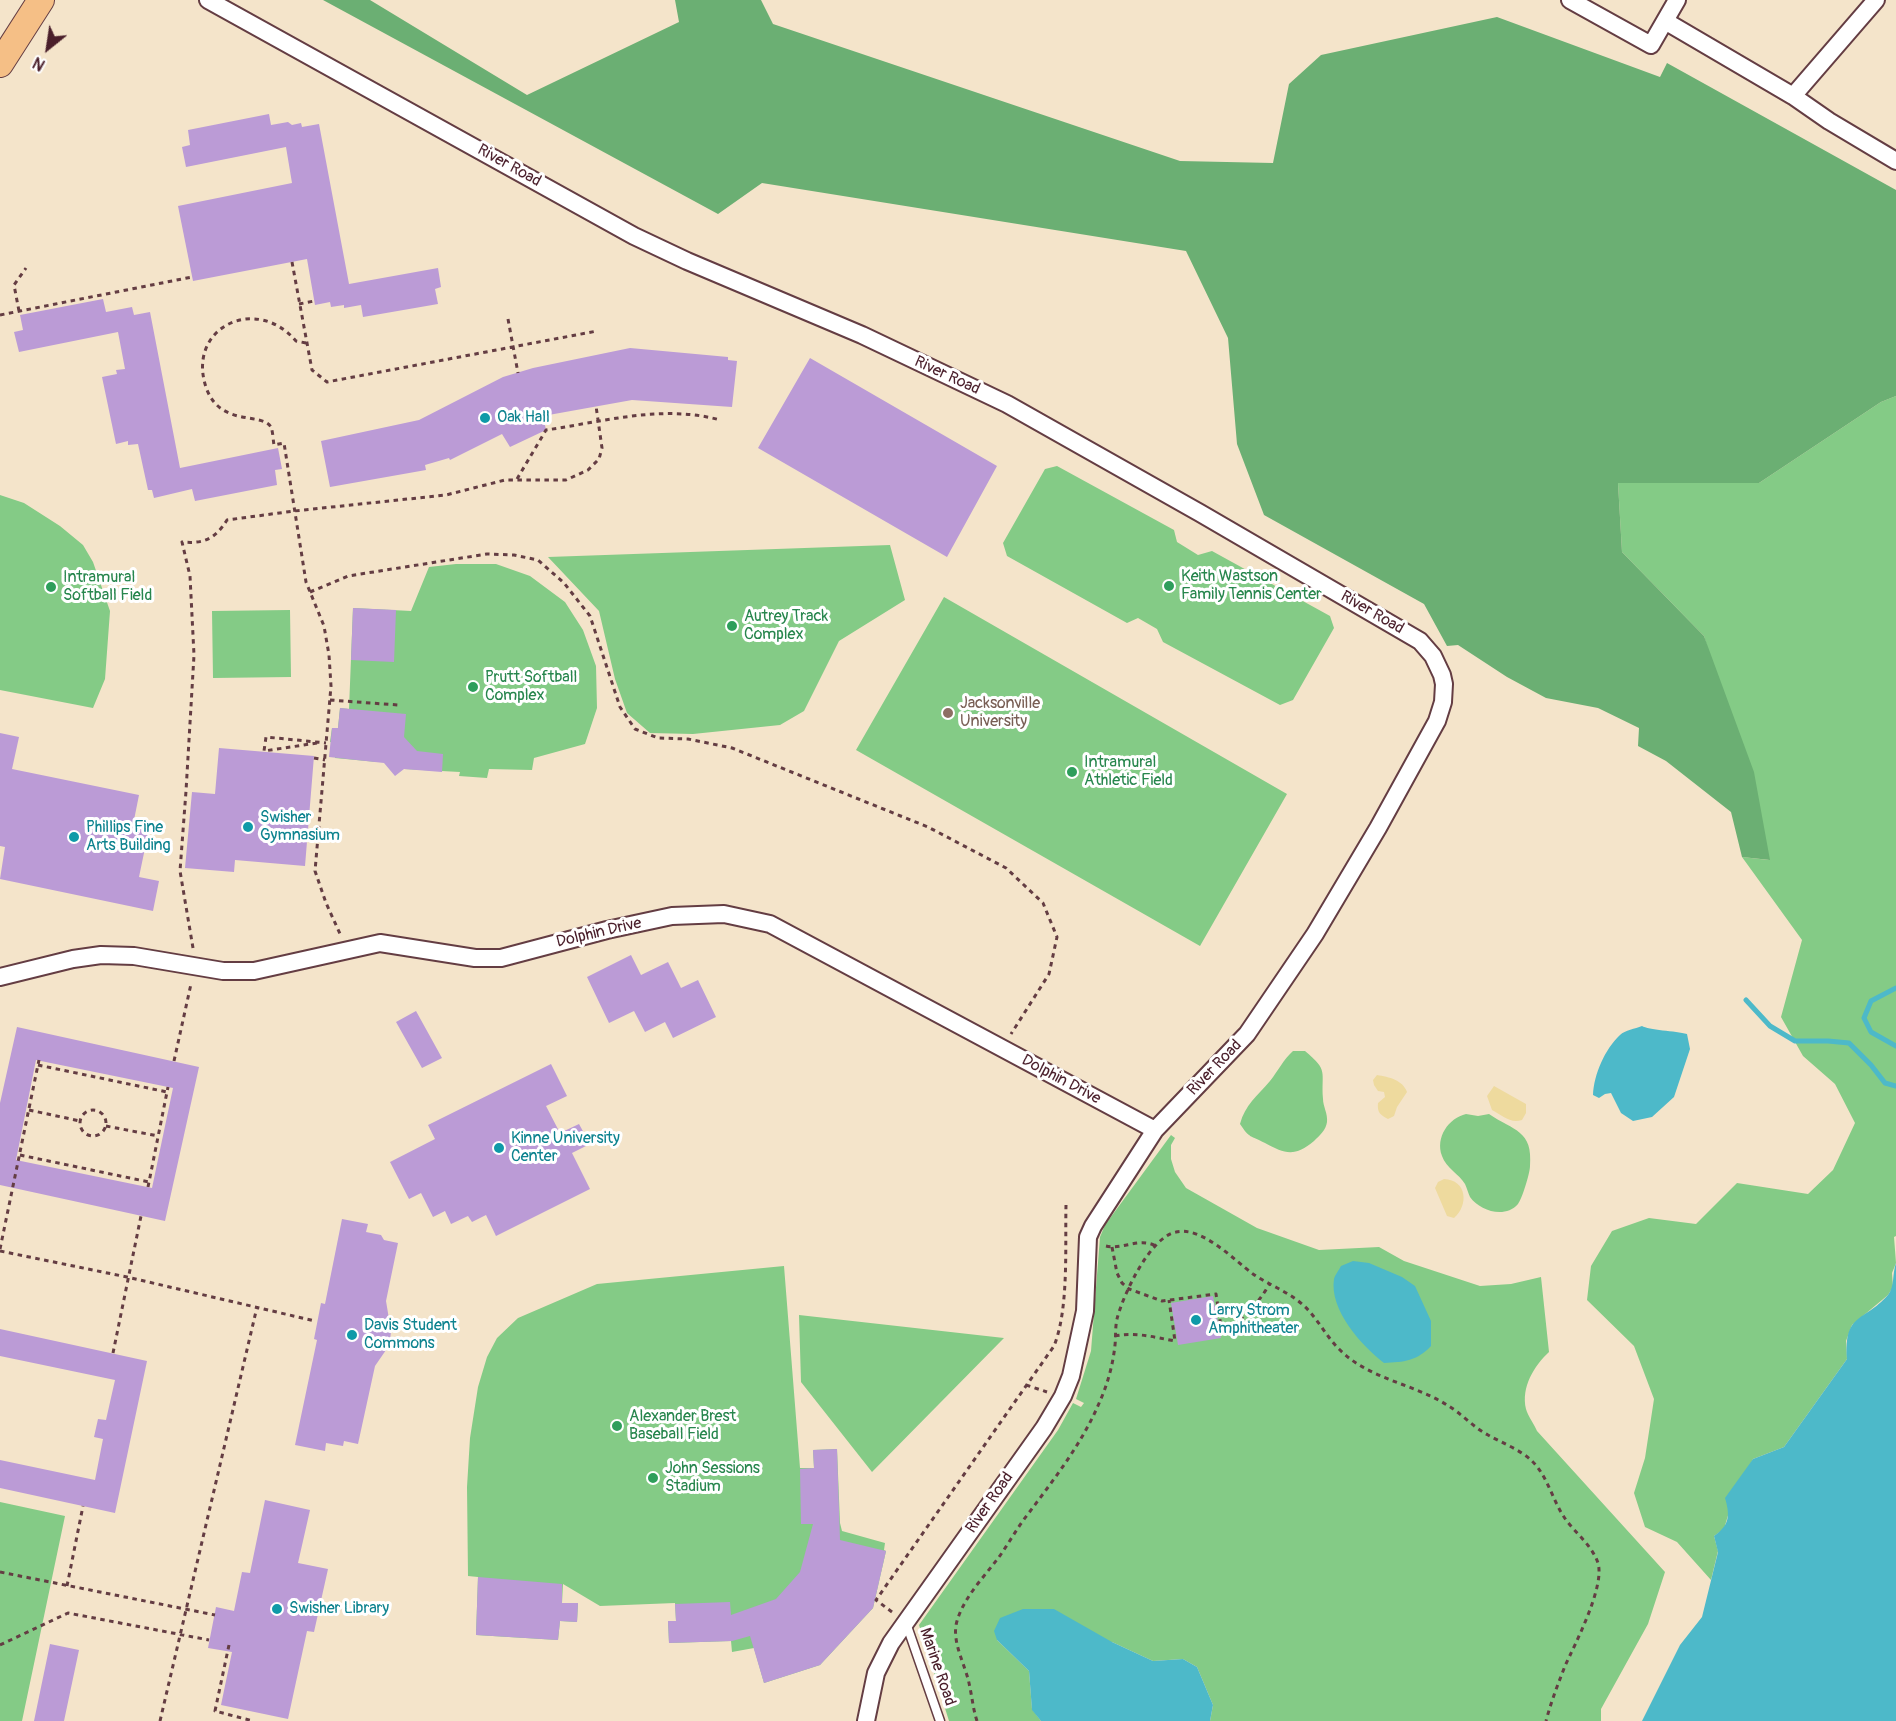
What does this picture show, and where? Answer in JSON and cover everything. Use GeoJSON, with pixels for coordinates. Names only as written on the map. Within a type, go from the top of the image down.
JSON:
{"type":"FeatureCollection","features":[{"type":"Feature","properties":{"kind":"main road"},"geometry":{"type":"LineString","coordinates":[[0,64],[41,0]]}},
{"type":"Feature","properties":{"kind":"street","name":"River Road"},"geometry":{"type":"LineString","coordinates":[[208,0],[634,236],[687,261],[862,335],[1006,404],[1420,641],[1427,648],[1442,675],[1443,702],[1437,721],[1378,828],[1315,934],[1247,1034],[1155,1130],[1103,1209],[1088,1237],[1084,1311],[1071,1376],[1063,1396],[1044,1428],[891,1643],[876,1673],[866,1721]]}},
{"type":"Feature","properties":{"kind":"street"},"geometry":{"type":"LineString","coordinates":[[1570,0],[1651,45],[1677,0]]}},
{"type":"Feature","properties":{"kind":"street"},"geometry":{"type":"LineString","coordinates":[[1793,96],[1876,0]]}},
{"type":"Feature","properties":{"kind":"street"},"geometry":{"type":"LineString","coordinates":[[1665,21],[1793,96],[1829,121],[1896,161]]}},
{"type":"Feature","properties":{"kind":"street","name":"Dolphin Drive"},"geometry":{"type":"LineString","coordinates":[[0,977],[73,958],[101,956],[134,956],[223,971],[254,970],[380,943],[475,958],[501,958],[607,930],[672,916],[724,914],[770,924],[1155,1130]]}},
{"type":"Feature","properties":{"kind":"lane","name":"Marine Road"},"geometry":{"type":"LineString","coordinates":[[906,1623],[940,1721]]}},
{"type":"Feature","properties":{"kind":"path"},"geometry":{"type":"LineString","coordinates":[[292,262],[312,370],[327,382],[597,331]]}},
{"type":"Feature","properties":{"kind":"path"},"geometry":{"type":"LineString","coordinates":[[19,311],[14,285],[26,268]]}},
{"type":"Feature","properties":{"kind":"path"},"geometry":{"type":"LineString","coordinates":[[0,315],[192,277]]}},
{"type":"Feature","properties":{"kind":"path"},"geometry":{"type":"LineString","coordinates":[[300,304],[314,301]]}},
{"type":"Feature","properties":{"kind":"path"},"geometry":{"type":"LineString","coordinates":[[306,343],[296,342],[286,330],[260,319],[248,318],[235,320],[216,332],[203,358],[208,391],[219,407],[233,416],[261,420],[272,428],[274,445],[284,443],[306,582],[324,626],[329,656],[329,734],[326,743],[315,871],[326,903],[347,950]]}},
{"type":"Feature","properties":{"kind":"path"},"geometry":{"type":"LineString","coordinates":[[508,319],[519,373]]}},
{"type":"Feature","properties":{"kind":"path"},"geometry":{"type":"LineString","coordinates":[[174,1061],[195,967],[180,871],[194,655],[190,576],[182,542],[196,543],[210,538],[221,530],[227,520],[446,495],[505,480],[566,480],[588,470],[599,459],[602,448],[596,406]]}},
{"type":"Feature","properties":{"kind":"path"},"geometry":{"type":"LineString","coordinates":[[517,480],[546,430],[640,415],[681,414],[720,420]]}},
{"type":"Feature","properties":{"kind":"path"},"geometry":{"type":"LineString","coordinates":[[310,592],[348,576],[487,554],[514,555],[538,560],[564,583],[590,616],[620,707],[635,729],[658,738],[688,739],[732,748],[928,826],[1006,868],[1043,903],[1057,938],[1048,974],[1003,1049]]}},
{"type":"Feature","properties":{"kind":"path"},"geometry":{"type":"LineString","coordinates":[[330,700],[398,705]]}},
{"type":"Feature","properties":{"kind":"path"},"geometry":{"type":"LineString","coordinates":[[317,742],[264,752],[266,737],[317,742],[326,743]]}},
{"type":"Feature","properties":{"kind":"path"},"geometry":{"type":"LineString","coordinates":[[314,758],[325,759]]}},
{"type":"Feature","properties":{"kind":"path"},"geometry":{"type":"LineString","coordinates":[[148,1187],[168,1090],[39,1063],[0,1250],[315,1321]]}},
{"type":"Feature","properties":{"kind":"path"},"geometry":{"type":"LineString","coordinates":[[29,1110],[80,1120]]}},
{"type":"Feature","properties":{"kind":"path"},"geometry":{"type":"LineString","coordinates":[[89,1110],[98,1111],[105,1117],[106,1126],[102,1133],[91,1136],[83,1132],[80,1120],[89,1110]]}},
{"type":"Feature","properties":{"kind":"path"},"geometry":{"type":"LineString","coordinates":[[106,1126],[158,1136]]}},
{"type":"Feature","properties":{"kind":"path"},"geometry":{"type":"LineString","coordinates":[[20,1155],[149,1182]]}},
{"type":"Feature","properties":{"kind":"path"},"geometry":{"type":"LineString","coordinates":[[876,1600],[1053,1346],[1058,1335],[1062,1311],[1066,1205]]}},
{"type":"Feature","properties":{"kind":"path"},"geometry":{"type":"LineString","coordinates":[[113,1353],[141,1216]]}},
{"type":"Feature","properties":{"kind":"path"},"geometry":{"type":"LineString","coordinates":[[977,1721],[957,1639],[956,1626],[960,1613],[983,1575],[997,1559],[1086,1431],[1108,1381],[1119,1313],[1129,1288],[1140,1267],[1156,1246],[1170,1233],[1181,1230],[1197,1234],[1232,1255],[1253,1274],[1304,1305],[1340,1350],[1368,1371],[1447,1405],[1484,1433],[1530,1459],[1542,1473],[1563,1516],[1584,1541],[1598,1563],[1599,1572],[1598,1584],[1581,1635],[1558,1684],[1546,1721]]}},
{"type":"Feature","properties":{"kind":"path"},"geometry":{"type":"LineString","coordinates":[[1100,1244],[1112,1247],[1148,1242],[1156,1246]]}},
{"type":"Feature","properties":{"kind":"path"},"geometry":{"type":"LineString","coordinates":[[1112,1247],[1112,1257],[1117,1273],[1122,1283],[1129,1288],[1162,1301],[1216,1293],[1222,1333],[1242,1319],[1262,1297],[1270,1283]]}},
{"type":"Feature","properties":{"kind":"path"},"geometry":{"type":"LineString","coordinates":[[1115,1336],[1131,1333],[1174,1341],[1168,1300]]}},
{"type":"Feature","properties":{"kind":"path"},"geometry":{"type":"LineString","coordinates":[[160,1721],[257,1307]]}},
{"type":"Feature","properties":{"kind":"path"},"geometry":{"type":"LineString","coordinates":[[1026,1385],[1052,1394]]}},
{"type":"Feature","properties":{"kind":"path"},"geometry":{"type":"LineString","coordinates":[[67,1586],[83,1506]]}},
{"type":"Feature","properties":{"kind":"path"},"geometry":{"type":"LineString","coordinates":[[0,1572],[214,1615]]}},
{"type":"Feature","properties":{"kind":"path"},"geometry":{"type":"LineString","coordinates":[[0,1646],[68,1613],[209,1640]]}},
{"type":"Feature","properties":{"kind":"path"},"geometry":{"type":"LineString","coordinates":[[229,1645],[214,1711],[254,1721]]}},
{"type":"Feature","properties":{"kind":"green space"},"geometry":{"type":"Polygon","coordinates":[[[323,0],[370,0],[527,95],[679,22],[675,0],[761,0],[773,24],[1180,161],[1273,163],[1289,84],[1321,55],[1497,17],[1660,77],[1667,63],[1896,190],[1896,396],[1881,402],[1759,483],[1618,483],[1622,552],[1704,636],[1754,772],[1770,860],[1742,857],[1731,812],[1666,761],[1638,746],[1639,728],[1598,708],[1546,698],[1507,677],[1458,645],[1447,646],[1424,604],[1264,515],[1237,444],[1228,338],[1186,251],[762,183],[718,214],[323,0]]]}},
{"type":"Feature","properties":{"kind":"green space"},"geometry":{"type":"Polygon","coordinates":[[[1896,396],[1896,1236],[1894,1237],[1896,1263],[1892,1273],[1893,1287],[1888,1295],[1852,1325],[1846,1341],[1847,1359],[1784,1447],[1753,1459],[1729,1512],[1724,1529],[1714,1536],[1718,1551],[1711,1580],[1677,1542],[1645,1527],[1634,1493],[1645,1458],[1654,1399],[1634,1346],[1587,1300],[1591,1266],[1612,1231],[1649,1218],[1696,1224],[1737,1183],[1808,1194],[1833,1170],[1855,1123],[1835,1084],[1803,1056],[1781,1017],[1802,940],[1742,857],[1769,860],[1704,636],[1622,552],[1618,483],[1759,483],[1881,402],[1896,396]]]}},
{"type":"Feature","properties":{"kind":"green space","name":"Keith Wastson Family Tennis Center"},"geometry":{"type":"Polygon","coordinates":[[[1057,466],[1174,530],[1177,542],[1198,555],[1212,551],[1330,616],[1334,628],[1293,700],[1280,705],[1163,642],[1157,629],[1138,618],[1127,623],[1007,556],[1003,543],[1045,469],[1057,466]]]}},
{"type":"Feature","properties":{"kind":"green space","name":"Intramural Softball Field"},"geometry":{"type":"Polygon","coordinates":[[[0,495],[24,503],[60,526],[83,545],[93,562],[110,611],[105,679],[93,708],[0,690],[0,495]]]}},
{"type":"Feature","properties":{"kind":"green space","name":"Autrey Track Complex"},"geometry":{"type":"Polygon","coordinates":[[[890,545],[905,600],[839,641],[804,711],[780,725],[693,734],[650,733],[627,713],[615,679],[599,611],[548,557],[890,545]]]}},
{"type":"Feature","properties":{"kind":"green space","name":"Prutt Softball Complex"},"geometry":{"type":"Polygon","coordinates":[[[496,564],[530,576],[565,602],[583,630],[596,666],[597,708],[585,744],[534,758],[532,770],[489,769],[487,778],[459,776],[460,772],[404,769],[382,760],[377,762],[335,758],[336,743],[330,742],[332,728],[338,728],[340,708],[349,709],[353,608],[411,611],[429,567],[496,564]]]}},
{"type":"Feature","properties":{"kind":"green space","name":"Intramural Athletic Field"},"geometry":{"type":"Polygon","coordinates":[[[944,597],[1287,794],[1200,946],[856,750],[944,597]]]}},
{"type":"Feature","properties":{"kind":"green space"},"geometry":{"type":"Polygon","coordinates":[[[290,610],[291,677],[213,678],[212,611],[290,610]]]}},
{"type":"Feature","properties":{"kind":"green space"},"geometry":{"type":"Polygon","coordinates":[[[1293,1051],[1305,1051],[1321,1068],[1323,1102],[1327,1119],[1324,1130],[1314,1141],[1301,1150],[1290,1152],[1278,1150],[1251,1136],[1240,1124],[1248,1106],[1293,1051]]]}},
{"type":"Feature","properties":{"kind":"green space"},"geometry":{"type":"Polygon","coordinates":[[[1466,1114],[1478,1116],[1489,1114],[1514,1128],[1525,1138],[1530,1154],[1529,1174],[1520,1201],[1513,1209],[1493,1211],[1474,1202],[1465,1184],[1442,1156],[1440,1142],[1445,1129],[1454,1120],[1466,1114]]]}},
{"type":"Feature","properties":{"kind":"green space"},"geometry":{"type":"Polygon","coordinates":[[[1171,1135],[1175,1138],[1171,1145],[1171,1159],[1175,1172],[1186,1188],[1257,1228],[1319,1250],[1379,1247],[1404,1261],[1480,1286],[1511,1284],[1541,1277],[1549,1352],[1534,1370],[1527,1385],[1525,1401],[1527,1412],[1537,1431],[1665,1572],[1648,1624],[1601,1709],[1601,1721],[1210,1721],[1213,1705],[1197,1667],[1183,1659],[1153,1661],[1112,1642],[997,1640],[1029,1671],[1032,1709],[1041,1721],[949,1721],[919,1625],[1058,1430],[1073,1403],[1081,1407],[1084,1403],[1076,1399],[1091,1351],[1100,1237],[1105,1225],[1171,1135]]]}},
{"type":"Feature","properties":{"kind":"green space","name":"John Sessions Stadium"},"geometry":{"type":"Polygon","coordinates":[[[784,1266],[800,1468],[814,1468],[813,1450],[837,1449],[842,1531],[885,1543],[884,1550],[886,1551],[873,1608],[820,1665],[764,1683],[754,1648],[732,1652],[731,1641],[669,1643],[668,1621],[676,1621],[675,1603],[600,1606],[563,1584],[562,1603],[578,1603],[577,1622],[560,1621],[558,1640],[476,1635],[478,1577],[468,1576],[467,1487],[470,1438],[478,1387],[487,1357],[497,1338],[518,1318],[597,1284],[784,1266]]]}},
{"type":"Feature","properties":{"kind":"green space"},"geometry":{"type":"Polygon","coordinates":[[[799,1315],[1004,1338],[872,1472],[801,1382],[799,1315]]]}},
{"type":"Feature","properties":{"kind":"green space"},"geometry":{"type":"Polygon","coordinates":[[[0,1502],[65,1516],[22,1721],[0,1721],[0,1502]]]}},
{"type":"Feature","properties":{"kind":"sand"},"geometry":{"type":"Polygon","coordinates":[[[1377,1075],[1399,1082],[1407,1092],[1394,1116],[1388,1119],[1381,1115],[1378,1109],[1378,1103],[1385,1097],[1384,1092],[1378,1091],[1374,1085],[1373,1080],[1377,1075]]]}},
{"type":"Feature","properties":{"kind":"sand"},"geometry":{"type":"Polygon","coordinates":[[[1494,1086],[1526,1104],[1526,1113],[1522,1120],[1510,1120],[1492,1110],[1487,1096],[1494,1086]]]}},
{"type":"Feature","properties":{"kind":"sand"},"geometry":{"type":"Polygon","coordinates":[[[1444,1179],[1452,1180],[1461,1188],[1463,1194],[1462,1207],[1454,1218],[1447,1216],[1435,1188],[1438,1182],[1444,1179]]]}},
{"type":"Feature","properties":{"kind":"water"},"geometry":{"type":"Polygon","coordinates":[[[1642,1026],[1687,1034],[1690,1049],[1674,1097],[1652,1117],[1633,1121],[1621,1113],[1611,1093],[1599,1098],[1593,1095],[1598,1070],[1610,1047],[1622,1033],[1642,1026]]]}},
{"type":"Feature","properties":{"kind":"water"},"geometry":{"type":"Polygon","coordinates":[[[1353,1261],[1369,1263],[1402,1277],[1415,1286],[1431,1321],[1431,1346],[1421,1355],[1410,1360],[1384,1363],[1366,1347],[1349,1326],[1337,1303],[1334,1279],[1341,1266],[1353,1261]]]}},
{"type":"Feature","properties":{"kind":"water"},"geometry":{"type":"Polygon","coordinates":[[[1896,1263],[1896,1721],[1642,1721],[1680,1645],[1702,1617],[1718,1552],[1714,1536],[1723,1528],[1727,1519],[1728,1510],[1725,1498],[1753,1459],[1784,1447],[1847,1359],[1847,1344],[1852,1325],[1888,1295],[1893,1284],[1896,1263]]]}},
{"type":"Feature","properties":{"kind":"water"},"geometry":{"type":"Polygon","coordinates":[[[1023,1609],[1054,1609],[1112,1642],[1153,1661],[1183,1659],[1197,1667],[1213,1705],[1210,1721],[1041,1721],[1032,1710],[1029,1671],[997,1640],[994,1631],[1000,1618],[1023,1609]]]}},
{"type":"Feature","properties":{"kind":"building"},"geometry":{"type":"Polygon","coordinates":[[[269,114],[271,125],[288,122],[292,125],[301,123],[302,127],[319,124],[349,284],[438,268],[441,287],[435,289],[438,304],[363,317],[361,305],[344,308],[344,305],[331,307],[330,302],[315,305],[307,259],[193,281],[178,206],[292,183],[286,147],[186,167],[182,147],[190,145],[188,130],[269,114]]]}},
{"type":"Feature","properties":{"kind":"building"},"geometry":{"type":"Polygon","coordinates":[[[103,299],[106,312],[132,307],[134,315],[150,312],[180,468],[278,448],[282,469],[275,470],[277,485],[195,501],[192,489],[154,498],[152,490],[148,490],[138,444],[128,445],[128,441],[116,444],[102,377],[117,374],[116,370],[125,369],[118,332],[19,352],[14,332],[23,330],[20,315],[103,299]]]}},
{"type":"Feature","properties":{"kind":"building","name":"Oak Hall"},"geometry":{"type":"Polygon","coordinates":[[[630,348],[728,357],[728,360],[737,361],[732,407],[632,400],[543,416],[546,430],[510,447],[502,434],[450,460],[449,458],[425,465],[426,470],[330,487],[321,441],[419,420],[503,377],[533,368],[630,348]]]}},
{"type":"Feature","properties":{"kind":"building"},"geometry":{"type":"Polygon","coordinates":[[[810,358],[997,466],[947,557],[758,448],[810,358]]]}},
{"type":"Feature","properties":{"kind":"building"},"geometry":{"type":"Polygon","coordinates":[[[353,608],[396,610],[394,662],[351,660],[353,608]]]}},
{"type":"Feature","properties":{"kind":"building"},"geometry":{"type":"Polygon","coordinates":[[[340,708],[406,714],[404,737],[417,751],[443,754],[442,772],[404,769],[395,776],[384,763],[329,757],[332,728],[338,728],[340,708]]]}},
{"type":"Feature","properties":{"kind":"building","name":"Phillips Fine Arts Building"},"geometry":{"type":"Polygon","coordinates":[[[0,733],[19,737],[12,769],[139,795],[133,825],[149,829],[139,877],[159,881],[153,911],[0,879],[5,847],[0,846],[0,733]]]}},
{"type":"Feature","properties":{"kind":"building","name":"Swisher Gymnasium"},"geometry":{"type":"Polygon","coordinates":[[[219,748],[314,756],[305,866],[235,860],[234,872],[185,868],[192,792],[215,794],[219,748]]]}},
{"type":"Feature","properties":{"kind":"building"},"geometry":{"type":"Polygon","coordinates":[[[631,955],[641,975],[668,962],[681,988],[698,980],[716,1017],[673,1038],[665,1022],[645,1032],[634,1011],[609,1023],[587,977],[631,955]]]}},
{"type":"Feature","properties":{"kind":"building"},"geometry":{"type":"Polygon","coordinates":[[[416,1011],[442,1058],[422,1068],[396,1022],[416,1011]]]}},
{"type":"Feature","properties":{"kind":"building"},"geometry":{"type":"Polygon","coordinates":[[[17,1027],[199,1067],[165,1221],[0,1185],[0,1103],[17,1027]],[[36,1060],[16,1160],[152,1188],[173,1088],[36,1060]]]}},
{"type":"Feature","properties":{"kind":"building","name":"Kinne University Center"},"geometry":{"type":"Polygon","coordinates":[[[551,1064],[567,1096],[546,1106],[560,1133],[579,1124],[590,1144],[572,1153],[590,1189],[496,1236],[486,1215],[472,1222],[468,1216],[451,1224],[445,1211],[433,1217],[421,1193],[409,1199],[390,1162],[435,1139],[428,1125],[551,1064]]]}},
{"type":"Feature","properties":{"kind":"building","name":"Davis Student Commons"},"geometry":{"type":"Polygon","coordinates":[[[342,1219],[368,1224],[366,1232],[381,1235],[384,1240],[398,1243],[386,1301],[391,1331],[390,1341],[375,1366],[358,1444],[344,1441],[343,1446],[326,1443],[325,1451],[295,1445],[317,1340],[314,1339],[321,1303],[325,1304],[342,1219]]]}},
{"type":"Feature","properties":{"kind":"building","name":"Larry Strom Amphitheater"},"geometry":{"type":"Polygon","coordinates":[[[1213,1296],[1221,1338],[1178,1345],[1171,1303],[1213,1296]]]}},
{"type":"Feature","properties":{"kind":"building"},"geometry":{"type":"Polygon","coordinates":[[[0,1329],[147,1361],[115,1513],[0,1488],[0,1460],[95,1480],[103,1439],[94,1437],[98,1419],[106,1420],[115,1380],[0,1356],[0,1329]]]}},
{"type":"Feature","properties":{"kind":"building"},"geometry":{"type":"Polygon","coordinates":[[[837,1449],[840,1540],[886,1551],[873,1608],[820,1665],[764,1683],[750,1636],[732,1641],[669,1643],[668,1621],[676,1621],[675,1604],[730,1602],[731,1615],[776,1599],[800,1572],[813,1524],[801,1524],[800,1469],[814,1468],[813,1450],[837,1449]]]}},
{"type":"Feature","properties":{"kind":"building","name":"Swisher Library"},"geometry":{"type":"Polygon","coordinates":[[[265,1500],[310,1510],[298,1563],[328,1569],[314,1632],[307,1631],[288,1719],[221,1705],[232,1652],[208,1648],[216,1607],[234,1611],[242,1572],[250,1573],[265,1500]]]}},
{"type":"Feature","properties":{"kind":"building"},"geometry":{"type":"Polygon","coordinates":[[[478,1577],[562,1584],[562,1603],[578,1603],[577,1622],[560,1621],[558,1640],[476,1635],[478,1577]]]}},
{"type":"Feature","properties":{"kind":"building"},"geometry":{"type":"Polygon","coordinates":[[[50,1644],[79,1650],[64,1721],[34,1721],[50,1644]]]}},
{"type":"Feature","properties":{"kind":"waterway"},"geometry":{"type":"LineString","coordinates":[[1896,988],[1871,1001],[1864,1018],[1871,1032],[1896,1046]]}},
{"type":"Feature","properties":{"kind":"waterway"},"geometry":{"type":"LineString","coordinates":[[1746,1000],[1770,1026],[1795,1041],[1849,1043],[1885,1083],[1896,1086]]}},
{"type":"Feature","properties":{"kind":"place","name":"Oak Hall"},"geometry":{"type":"Point","coordinates":[485,418]}},
{"type":"Feature","properties":{"kind":"place","name":"Keith Wastson Family Tennis Center"},"geometry":{"type":"Point","coordinates":[1169,586]}},
{"type":"Feature","properties":{"kind":"place","name":"Intramural Softball Field"},"geometry":{"type":"Point","coordinates":[51,587]}},
{"type":"Feature","properties":{"kind":"place","name":"Autrey Track Complex"},"geometry":{"type":"Point","coordinates":[732,626]}},
{"type":"Feature","properties":{"kind":"place","name":"Prutt Softball Complex"},"geometry":{"type":"Point","coordinates":[473,687]}},
{"type":"Feature","properties":{"kind":"place","name":"Jacksonville University"},"geometry":{"type":"Point","coordinates":[948,713]}},
{"type":"Feature","properties":{"kind":"place","name":"Intramural Athletic Field"},"geometry":{"type":"Point","coordinates":[1072,772]}},
{"type":"Feature","properties":{"kind":"place","name":"Swisher Gymnasium"},"geometry":{"type":"Point","coordinates":[248,827]}},
{"type":"Feature","properties":{"kind":"place","name":"Phillips Fine Arts Building"},"geometry":{"type":"Point","coordinates":[74,837]}},
{"type":"Feature","properties":{"kind":"place","name":"Kinne University Center"},"geometry":{"type":"Point","coordinates":[499,1148]}},
{"type":"Feature","properties":{"kind":"place","name":"Larry Strom Amphitheater"},"geometry":{"type":"Point","coordinates":[1196,1320]}},
{"type":"Feature","properties":{"kind":"place","name":"Davis Student Commons"},"geometry":{"type":"Point","coordinates":[352,1335]}},
{"type":"Feature","properties":{"kind":"place","name":"Alexander Brest Baseball Field"},"geometry":{"type":"Point","coordinates":[617,1426]}},
{"type":"Feature","properties":{"kind":"place","name":"John Sessions Stadium"},"geometry":{"type":"Point","coordinates":[653,1478]}},
{"type":"Feature","properties":{"kind":"place","name":"Swisher Library"},"geometry":{"type":"Point","coordinates":[277,1609]}}]}
